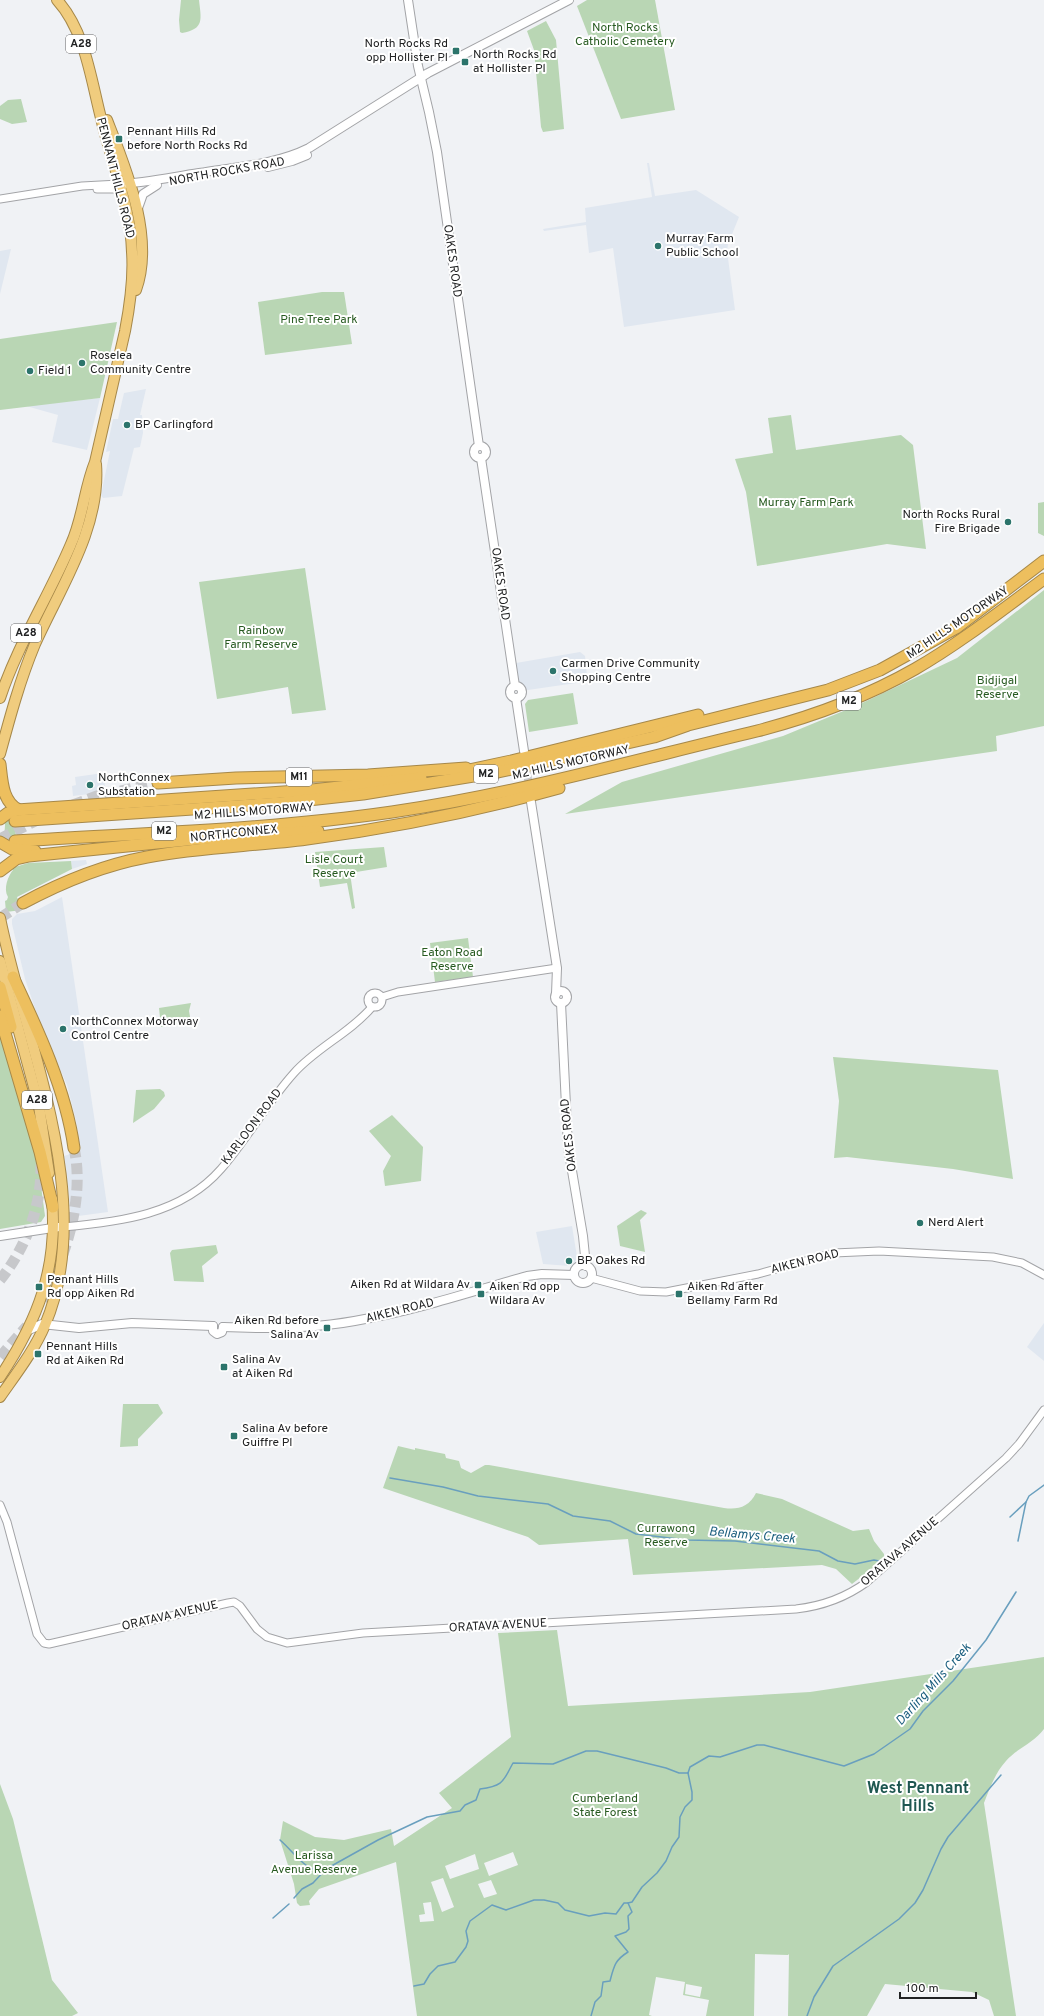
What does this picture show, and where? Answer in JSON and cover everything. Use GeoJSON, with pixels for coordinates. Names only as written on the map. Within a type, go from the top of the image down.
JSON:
{"type":"FeatureCollection","features":[{"type":"Feature","properties":{"kind":"highway","name":"PENNANT HILLS ROAD"},"geometry":{"type":"LineString","coordinates":[[0,698],[18,651],[66,554],[79,524],[90,476],[95,462],[129,311],[138,285],[141,258],[138,211],[131,186],[96,93],[80,41],[67,14],[57,0]]}},
{"type":"Feature","properties":{"kind":"highway","name":"PENNANT HILLS ROAD"},"geometry":{"type":"LineString","coordinates":[[96,93],[102,122],[120,186],[132,251],[129,311]]}},
{"type":"Feature","properties":{"kind":"highway","name":"PENNANT HILLS ROAD"},"geometry":{"type":"LineString","coordinates":[[0,754],[18,689],[41,632],[79,549],[92,508],[97,478],[95,462]]}},
{"type":"Feature","properties":{"kind":"highway"},"geometry":{"type":"LineString","coordinates":[[79,524],[87,510],[92,508]]}},
{"type":"Feature","properties":{"kind":"highway","name":"M2 HILLS MOTORWAY"},"geometry":{"type":"LineString","coordinates":[[15,821],[281,803],[363,794],[453,781],[547,762],[654,737],[688,726],[828,690],[856,680],[902,660],[956,628],[980,608],[1044,561]]}},
{"type":"Feature","properties":{"kind":"highway","name":"M2 HILLS MOTORWAY"},"geometry":{"type":"LineString","coordinates":[[15,841],[272,824],[397,811],[488,796],[546,784],[757,731],[812,715],[888,683],[935,657],[989,620],[1044,579]]}},
{"type":"Feature","properties":{"kind":"highway","name":"M2 HILLS MOTORWAY"},"geometry":{"type":"LineString","coordinates":[[511,762],[654,725],[759,702],[828,690]]}},
{"type":"Feature","properties":{"kind":"highway","name":"M2"},"geometry":{"type":"LineString","coordinates":[[0,842],[12,849],[62,853],[196,839],[407,824],[515,800],[736,741],[757,731]]}},
{"type":"Feature","properties":{"kind":"highway","name":"M2"},"geometry":{"type":"LineString","coordinates":[[0,819],[10,812],[19,810],[338,788],[413,779],[511,762]]}},
{"type":"Feature","properties":{"kind":"highway","name":"M11"},"geometry":{"type":"LineString","coordinates":[[158,783],[236,778],[368,775],[440,771],[511,762]]}},
{"type":"Feature","properties":{"kind":"highway"},"geometry":{"type":"LineString","coordinates":[[0,764],[4,793],[12,805],[19,810]]}},
{"type":"Feature","properties":{"kind":"highway","name":"NORTHCONNEX"},"geometry":{"type":"LineString","coordinates":[[23,903],[69,881],[93,872],[147,857],[307,839],[407,824]]}},
{"type":"Feature","properties":{"kind":"highway"},"geometry":{"type":"LineString","coordinates":[[0,871],[11,861],[22,857],[62,853]]}},
{"type":"Feature","properties":{"kind":"highway","name":"A28"},"geometry":{"type":"LineString","coordinates":[[0,918],[13,977],[54,1132],[62,1189],[58,1228],[45,1288],[28,1330],[0,1377]]}},
{"type":"Feature","properties":{"kind":"highway","name":"A28"},"geometry":{"type":"LineString","coordinates":[[0,961],[38,1106],[46,1146],[52,1207],[58,1228],[60,1274],[45,1324],[32,1351],[0,1397]]}},
{"type":"Feature","properties":{"kind":"highway"},"geometry":{"type":"LineString","coordinates":[[13,977],[62,1095],[71,1126],[74,1148]]}},
{"type":"Feature","properties":{"kind":"highway"},"geometry":{"type":"LineString","coordinates":[[0,987],[24,1079]]}},
{"type":"Feature","properties":{"kind":"highway"},"geometry":{"type":"LineString","coordinates":[[0,1016],[38,1144],[52,1207]]}},
{"type":"Feature","properties":{"kind":"main road","name":"OAKES ROAD"},"geometry":{"type":"LineString","coordinates":[[408,0],[420,77],[430,112],[479,446],[484,448],[486,451],[485,457],[481,458],[514,686],[510,692],[512,697],[516,698],[524,750]]}},
{"type":"Feature","properties":{"kind":"main road","name":"NORTH ROCKS ROAD"},"geometry":{"type":"LineString","coordinates":[[131,186],[259,164],[309,148],[420,77],[570,0]]}},
{"type":"Feature","properties":{"kind":"main road","name":"NORTH ROCKS ROAD"},"geometry":{"type":"LineString","coordinates":[[120,186],[157,184],[292,161],[322,145],[373,108]]}},
{"type":"Feature","properties":{"kind":"main road"},"geometry":{"type":"LineString","coordinates":[[138,211],[143,194],[157,184]]}},
{"type":"Feature","properties":{"kind":"main road"},"geometry":{"type":"LineString","coordinates":[[531,802],[558,971]]}},
{"type":"Feature","properties":{"kind":"main road","name":"OAKES ROAD"},"geometry":{"type":"LineString","coordinates":[[558,971],[560,993],[556,1001],[561,1003],[568,1147],[583,1236],[586,1266]]}},
{"type":"Feature","properties":{"kind":"main road"},"geometry":{"type":"LineString","coordinates":[[0,1236],[58,1228]]}},
{"type":"Feature","properties":{"kind":"main road"},"geometry":{"type":"LineString","coordinates":[[586,1266],[591,1272],[591,1278],[583,1283],[577,1280],[574,1275],[577,1268],[586,1266]]}},
{"type":"Feature","properties":{"kind":"main road","name":"AIKEN ROAD"},"geometry":{"type":"LineString","coordinates":[[45,1324],[79,1328],[132,1322],[213,1326],[213,1331],[217,1334],[222,1332],[223,1327],[318,1324],[363,1320],[399,1313],[527,1276],[542,1274],[574,1275]]}},
{"type":"Feature","properties":{"kind":"main road"},"geometry":{"type":"LineString","coordinates":[[28,1330],[37,1325],[45,1324]]}},
{"type":"Feature","properties":{"kind":"street","name":"NORTH ROCKS ROAD"},"geometry":{"type":"LineString","coordinates":[[0,199],[82,186],[120,186]]}},
{"type":"Feature","properties":{"kind":"street"},"geometry":{"type":"LineString","coordinates":[[382,997],[398,992],[558,971]]}},
{"type":"Feature","properties":{"kind":"street"},"geometry":{"type":"LineString","coordinates":[[376,993],[382,997],[381,1004],[377,1007],[372,1007],[367,1000],[370,994],[376,993]]}},
{"type":"Feature","properties":{"kind":"street","name":"KARLOON ROAD"},"geometry":{"type":"LineString","coordinates":[[58,1228],[117,1220],[164,1209],[198,1190],[224,1166],[294,1072],[372,1007]]}},
{"type":"Feature","properties":{"kind":"street","name":"AIKEN ROAD"},"geometry":{"type":"LineString","coordinates":[[591,1278],[640,1291],[666,1292],[758,1274],[834,1253],[879,1251],[993,1257],[1022,1263],[1044,1275]]}},
{"type":"Feature","properties":{"kind":"street","name":"ORATAVA AVENUE"},"geometry":{"type":"LineString","coordinates":[[0,1504],[8,1522],[38,1634],[44,1643],[49,1644],[234,1602],[240,1606],[263,1635],[271,1640],[287,1643],[363,1633],[796,1609],[829,1603],[853,1592],[867,1582],[1006,1458],[1019,1444],[1044,1410]]}},
{"type":"Feature","properties":{"kind":"shaded area","name":"Murray Farm Public School"},"geometry":{"type":"Polygon","coordinates":[[[647,163],[649,163],[655,196],[696,190],[739,217],[728,244],[727,251],[735,310],[624,327],[613,248],[589,253],[586,225],[544,231],[543,229],[586,222],[585,208],[652,197],[647,163]]]}},
{"type":"Feature","properties":{"kind":"shaded area"},"geometry":{"type":"Polygon","coordinates":[[[11,249],[0,294],[0,251],[11,249]]]}},
{"type":"Feature","properties":{"kind":"shaded area"},"geometry":{"type":"Polygon","coordinates":[[[146,389],[140,415],[142,415],[143,433],[140,447],[134,448],[122,496],[103,498],[101,495],[110,451],[106,452],[113,419],[118,419],[124,393],[146,389]]]}},
{"type":"Feature","properties":{"kind":"shaded area"},"geometry":{"type":"Polygon","coordinates":[[[100,398],[87,450],[52,442],[58,415],[26,406],[100,398]]]}},
{"type":"Feature","properties":{"kind":"shaded area"},"geometry":{"type":"Polygon","coordinates":[[[580,652],[585,656],[587,676],[583,682],[528,690],[521,687],[516,663],[580,652]]]}},
{"type":"Feature","properties":{"kind":"shaded area"},"geometry":{"type":"Polygon","coordinates":[[[103,773],[106,792],[73,796],[72,786],[76,785],[75,777],[103,773]]]}},
{"type":"Feature","properties":{"kind":"shaded area"},"geometry":{"type":"Polygon","coordinates":[[[86,860],[87,864],[72,869],[71,861],[86,860]]]}},
{"type":"Feature","properties":{"kind":"shaded area"},"geometry":{"type":"Polygon","coordinates":[[[62,897],[108,1212],[71,1217],[64,1156],[79,1151],[80,1149],[76,1121],[67,1085],[41,1026],[25,979],[12,924],[12,919],[17,914],[35,911],[62,897]]]}},
{"type":"Feature","properties":{"kind":"shaded area"},"geometry":{"type":"Polygon","coordinates":[[[572,1226],[577,1257],[575,1262],[570,1266],[543,1264],[536,1232],[572,1226]]]}},
{"type":"Feature","properties":{"kind":"shaded area"},"geometry":{"type":"Polygon","coordinates":[[[1044,1323],[1044,1361],[1027,1347],[1044,1323]]]}},
{"type":"Feature","properties":{"kind":"green space"},"geometry":{"type":"Polygon","coordinates":[[[181,0],[199,0],[201,18],[195,29],[182,33],[180,32],[179,20],[181,0]]]}},
{"type":"Feature","properties":{"kind":"green space","name":"North Rocks Catholic Cemetery"},"geometry":{"type":"Polygon","coordinates":[[[587,0],[655,0],[675,110],[621,119],[577,6],[587,0]]]}},
{"type":"Feature","properties":{"kind":"green space"},"geometry":{"type":"Polygon","coordinates":[[[546,21],[556,40],[564,129],[543,132],[541,127],[534,50],[527,31],[546,21]]]}},
{"type":"Feature","properties":{"kind":"green space"},"geometry":{"type":"Polygon","coordinates":[[[21,99],[27,122],[12,124],[0,119],[0,106],[8,100],[21,99]]]}},
{"type":"Feature","properties":{"kind":"green space","name":"Pine Tree Park"},"geometry":{"type":"Polygon","coordinates":[[[322,292],[344,292],[352,344],[265,355],[258,302],[322,292]]]}},
{"type":"Feature","properties":{"kind":"green space"},"geometry":{"type":"Polygon","coordinates":[[[117,322],[100,398],[0,410],[0,339],[117,322]]]}},
{"type":"Feature","properties":{"kind":"green space","name":"Murray Farm Park"},"geometry":{"type":"Polygon","coordinates":[[[791,415],[796,450],[901,435],[913,445],[926,549],[887,544],[757,566],[746,492],[735,459],[773,453],[768,418],[791,415]]]}},
{"type":"Feature","properties":{"kind":"green space"},"geometry":{"type":"Polygon","coordinates":[[[1044,502],[1044,536],[1038,533],[1038,503],[1044,502]]]}},
{"type":"Feature","properties":{"kind":"green space","name":"Rainbow Farm Reserve"},"geometry":{"type":"Polygon","coordinates":[[[305,568],[326,710],[292,714],[288,687],[217,699],[199,582],[305,568]]]}},
{"type":"Feature","properties":{"kind":"green space","name":"Bidjigal Reserve"},"geometry":{"type":"Polygon","coordinates":[[[1044,590],[1044,726],[996,736],[997,751],[565,814],[622,782],[783,736],[858,705],[957,658],[1044,590]]]}},
{"type":"Feature","properties":{"kind":"green space"},"geometry":{"type":"Polygon","coordinates":[[[573,693],[578,724],[529,732],[525,704],[528,700],[573,693]]]}},
{"type":"Feature","properties":{"kind":"green space"},"geometry":{"type":"Polygon","coordinates":[[[14,815],[17,847],[4,841],[4,821],[14,815]]]}},
{"type":"Feature","properties":{"kind":"green space","name":"Lisle Court Reserve"},"geometry":{"type":"Polygon","coordinates":[[[384,847],[387,867],[350,873],[355,908],[352,909],[347,883],[320,887],[315,852],[384,847]]]}},
{"type":"Feature","properties":{"kind":"green space"},"geometry":{"type":"Polygon","coordinates":[[[71,861],[72,869],[17,897],[22,910],[6,912],[5,901],[8,897],[6,887],[9,876],[13,870],[12,868],[28,863],[71,861]]]}},
{"type":"Feature","properties":{"kind":"green space","name":"Eaton Road Reserve"},"geometry":{"type":"Polygon","coordinates":[[[468,938],[473,977],[435,982],[430,943],[468,938]]]}},
{"type":"Feature","properties":{"kind":"green space"},"geometry":{"type":"Polygon","coordinates":[[[191,1003],[189,1011],[191,1022],[161,1027],[159,1008],[191,1003]]]}},
{"type":"Feature","properties":{"kind":"green space"},"geometry":{"type":"Polygon","coordinates":[[[0,1036],[37,1156],[45,1216],[41,1222],[0,1229],[0,1036]]]}},
{"type":"Feature","properties":{"kind":"green space"},"geometry":{"type":"Polygon","coordinates":[[[833,1057],[998,1070],[1013,1179],[953,1169],[847,1157],[834,1158],[839,1101],[833,1057]]]}},
{"type":"Feature","properties":{"kind":"green space"},"geometry":{"type":"Polygon","coordinates":[[[160,1089],[164,1092],[165,1096],[154,1109],[133,1123],[136,1090],[160,1089]]]}},
{"type":"Feature","properties":{"kind":"green space"},"geometry":{"type":"Polygon","coordinates":[[[392,1115],[423,1147],[421,1181],[385,1186],[383,1171],[391,1156],[369,1131],[392,1115]]]}},
{"type":"Feature","properties":{"kind":"green space"},"geometry":{"type":"Polygon","coordinates":[[[641,1210],[647,1213],[640,1220],[645,1252],[620,1246],[617,1226],[641,1210]]]}},
{"type":"Feature","properties":{"kind":"green space"},"geometry":{"type":"Polygon","coordinates":[[[216,1245],[218,1253],[202,1266],[204,1282],[174,1281],[170,1253],[172,1250],[216,1245]]]}},
{"type":"Feature","properties":{"kind":"green space"},"geometry":{"type":"Polygon","coordinates":[[[123,1404],[158,1404],[163,1413],[138,1439],[138,1446],[120,1447],[123,1404]]]}},
{"type":"Feature","properties":{"kind":"green space","name":"Currawong Reserve"},"geometry":{"type":"Polygon","coordinates":[[[398,1446],[445,1454],[446,1458],[459,1461],[461,1468],[471,1473],[485,1465],[489,1465],[724,1508],[738,1508],[743,1506],[750,1502],[756,1493],[782,1499],[853,1531],[869,1529],[874,1541],[884,1554],[884,1559],[852,1584],[836,1569],[822,1565],[633,1575],[628,1539],[539,1545],[528,1537],[383,1488],[398,1446]]]}},
{"type":"Feature","properties":{"kind":"green space"},"geometry":{"type":"Polygon","coordinates":[[[557,1630],[568,1706],[810,1692],[1044,1657],[1044,1729],[1035,1738],[1010,1756],[993,1781],[984,1803],[1016,2016],[994,2016],[989,2000],[972,1992],[885,1984],[867,2016],[788,2016],[789,1954],[755,1954],[754,2016],[706,2016],[709,2000],[683,1995],[685,1982],[656,1977],[649,2015],[652,2016],[417,2016],[396,1862],[319,1889],[309,1901],[310,1905],[300,1906],[297,1903],[294,1884],[280,1840],[283,1821],[315,1837],[344,1840],[391,1829],[394,1846],[452,1808],[439,1793],[511,1737],[498,1633],[557,1630]],[[513,1852],[484,1863],[489,1876],[518,1865],[513,1852]],[[475,1854],[445,1866],[450,1879],[479,1869],[475,1854]],[[443,1878],[431,1882],[442,1912],[454,1907],[443,1878]],[[491,1880],[478,1884],[484,1898],[497,1894],[491,1880]],[[431,1902],[423,1903],[425,1914],[419,1915],[420,1922],[434,1921],[431,1902]],[[686,1984],[685,1994],[700,1997],[702,1987],[686,1984]]]}},
{"type":"Feature","properties":{"kind":"green space"},"geometry":{"type":"Polygon","coordinates":[[[0,1784],[13,1819],[52,1980],[78,2013],[72,2016],[0,2016],[0,1784]]]}},
{"type":"Feature","properties":{"kind":"waterway","name":"Bellamys Creek"},"geometry":{"type":"LineString","coordinates":[[390,1478],[443,1487],[478,1496],[548,1504],[573,1516],[610,1521],[636,1534],[687,1540],[735,1541],[819,1551],[838,1561],[855,1564],[874,1560],[879,1561]]}},
{"type":"Feature","properties":{"kind":"waterway","name":"Darling Mills Creek"},"geometry":{"type":"LineString","coordinates":[[1018,1541],[1026,1502],[1029,1496],[1044,1485]]}},
{"type":"Feature","properties":{"kind":"waterway","name":"Bellamys Creek"},"geometry":{"type":"LineString","coordinates":[[1010,1517],[1026,1502]]}},
{"type":"Feature","properties":{"kind":"waterway","name":"Darling Mills Creek"},"geometry":{"type":"LineString","coordinates":[[688,1773],[690,1767],[709,1756],[720,1757],[757,1745],[764,1745],[844,1766],[874,1754],[910,1729],[923,1711],[953,1681],[986,1640],[1016,1592]]}},
{"type":"Feature","properties":{"kind":"waterway"},"geometry":{"type":"LineString","coordinates":[[294,1898],[302,1889],[313,1883],[326,1869],[378,1840],[427,1817],[460,1811],[465,1805],[476,1800],[480,1789],[488,1788],[502,1782],[513,1763],[553,1764],[586,1751],[597,1751],[666,1768],[679,1773],[688,1773]]}},
{"type":"Feature","properties":{"kind":"waterway"},"geometry":{"type":"LineString","coordinates":[[591,2016],[595,2002],[601,1996],[603,1982],[610,1981],[616,1964],[620,1958],[628,1952],[615,1936],[626,1932],[629,1929],[628,1916],[632,1912],[628,1903],[632,1902],[642,1887],[657,1873],[666,1861],[672,1847],[679,1837],[680,1817],[685,1807],[692,1800],[688,1773]]}},
{"type":"Feature","properties":{"kind":"waterway"},"geometry":{"type":"LineString","coordinates":[[807,2016],[814,1997],[833,1966],[899,1919],[915,1903],[923,1890],[941,1849],[948,1837],[1001,1775]]}},
{"type":"Feature","properties":{"kind":"waterway"},"geometry":{"type":"LineString","coordinates":[[280,1840],[310,1868],[323,1872]]}},
{"type":"Feature","properties":{"kind":"waterway"},"geometry":{"type":"LineString","coordinates":[[414,1986],[424,1984],[430,1974],[438,1966],[455,1962],[466,1947],[468,1941],[466,1931],[470,1921],[492,1905],[506,1910],[534,1900],[544,1900],[558,1903],[565,1910],[589,1916],[605,1913],[616,1914],[624,1903],[628,1903]]}},
{"type":"Feature","properties":{"kind":"waterway"},"geometry":{"type":"LineString","coordinates":[[273,1918],[289,1904]]}},
{"type":"Feature","properties":{"kind":"tunnel"},"geometry":{"type":"LineString","coordinates":[[525,761],[530,791]]}},
{"type":"Feature","properties":{"kind":"tunnel"},"geometry":{"type":"LineString","coordinates":[[73,805],[97,796],[158,783]]}},
{"type":"Feature","properties":{"kind":"tunnel"},"geometry":{"type":"LineString","coordinates":[[0,839],[37,820]]}},
{"type":"Feature","properties":{"kind":"tunnel"},"geometry":{"type":"LineString","coordinates":[[0,918],[23,903]]}},
{"type":"Feature","properties":{"kind":"tunnel"},"geometry":{"type":"LineString","coordinates":[[42,1300],[59,1265],[71,1227],[77,1187],[77,1167],[74,1148]]}},
{"type":"Feature","properties":{"kind":"tunnel"},"geometry":{"type":"LineString","coordinates":[[0,1280],[18,1254],[31,1225],[39,1195],[41,1164]]}},
{"type":"Feature","properties":{"kind":"tunnel"},"geometry":{"type":"LineString","coordinates":[[0,1357],[27,1326]]}},
{"type":"Feature","properties":{"kind":"place","name":"North Rocks Rd opp Hollister Pl"},"geometry":{"type":"Point","coordinates":[456,51]}},
{"type":"Feature","properties":{"kind":"place","name":"North Rocks Rd at Hollister Pl"},"geometry":{"type":"Point","coordinates":[465,62]}},
{"type":"Feature","properties":{"kind":"place","name":"Pennant Hills Rd before North Rocks Rd"},"geometry":{"type":"Point","coordinates":[119,139]}},
{"type":"Feature","properties":{"kind":"place","name":"Murray Farm Public School"},"geometry":{"type":"Point","coordinates":[658,246]}},
{"type":"Feature","properties":{"kind":"place","name":"Roselea Community Centre"},"geometry":{"type":"Point","coordinates":[82,363]}},
{"type":"Feature","properties":{"kind":"place","name":"Field 1"},"geometry":{"type":"Point","coordinates":[30,371]}},
{"type":"Feature","properties":{"kind":"place","name":"BP Carlingford"},"geometry":{"type":"Point","coordinates":[127,425]}},
{"type":"Feature","properties":{"kind":"place","name":"North Rocks Rural Fire Brigade"},"geometry":{"type":"Point","coordinates":[1008,522]}},
{"type":"Feature","properties":{"kind":"place","name":"Carmen Drive Community Shopping Centre"},"geometry":{"type":"Point","coordinates":[553,671]}},
{"type":"Feature","properties":{"kind":"place","name":"NorthConnex Substation"},"geometry":{"type":"Point","coordinates":[90,785]}},
{"type":"Feature","properties":{"kind":"place","name":"NorthConnex Motorway Control Centre"},"geometry":{"type":"Point","coordinates":[63,1029]}},
{"type":"Feature","properties":{"kind":"place","name":"Nerd Alert"},"geometry":{"type":"Point","coordinates":[920,1223]}},
{"type":"Feature","properties":{"kind":"place","name":"BP Oakes Rd"},"geometry":{"type":"Point","coordinates":[569,1261]}},
{"type":"Feature","properties":{"kind":"place","name":"Aiken Rd at Wildara Av"},"geometry":{"type":"Point","coordinates":[478,1285]}},
{"type":"Feature","properties":{"kind":"place","name":"Pennant Hills Rd opp Aiken Rd"},"geometry":{"type":"Point","coordinates":[39,1287]}},
{"type":"Feature","properties":{"kind":"place","name":"Aiken Rd opp Wildara Av"},"geometry":{"type":"Point","coordinates":[481,1294]}},
{"type":"Feature","properties":{"kind":"place","name":"Aiken Rd after Bellamy Farm Rd"},"geometry":{"type":"Point","coordinates":[679,1294]}},
{"type":"Feature","properties":{"kind":"place","name":"Aiken Rd before Salina Av"},"geometry":{"type":"Point","coordinates":[327,1328]}},
{"type":"Feature","properties":{"kind":"place","name":"Pennant Hills Rd at Aiken Rd"},"geometry":{"type":"Point","coordinates":[38,1354]}},
{"type":"Feature","properties":{"kind":"place","name":"Salina Av at Aiken Rd"},"geometry":{"type":"Point","coordinates":[224,1367]}},
{"type":"Feature","properties":{"kind":"place","name":"Salina Av before Guiffre Pl"},"geometry":{"type":"Point","coordinates":[234,1436]}},
{"type":"Feature","properties":{"kind":"district","name":"West Pennant Hills"},"geometry":{"type":"Point","coordinates":[918,1798]}},
{"type":"Feature","properties":{"kind":"park label","name":"Cumberland State Forest"},"geometry":{"type":"Point","coordinates":[605,1806]}},
{"type":"Feature","properties":{"kind":"park label","name":"Larissa Avenue Reserve"},"geometry":{"type":"Point","coordinates":[314,1863]}}]}
